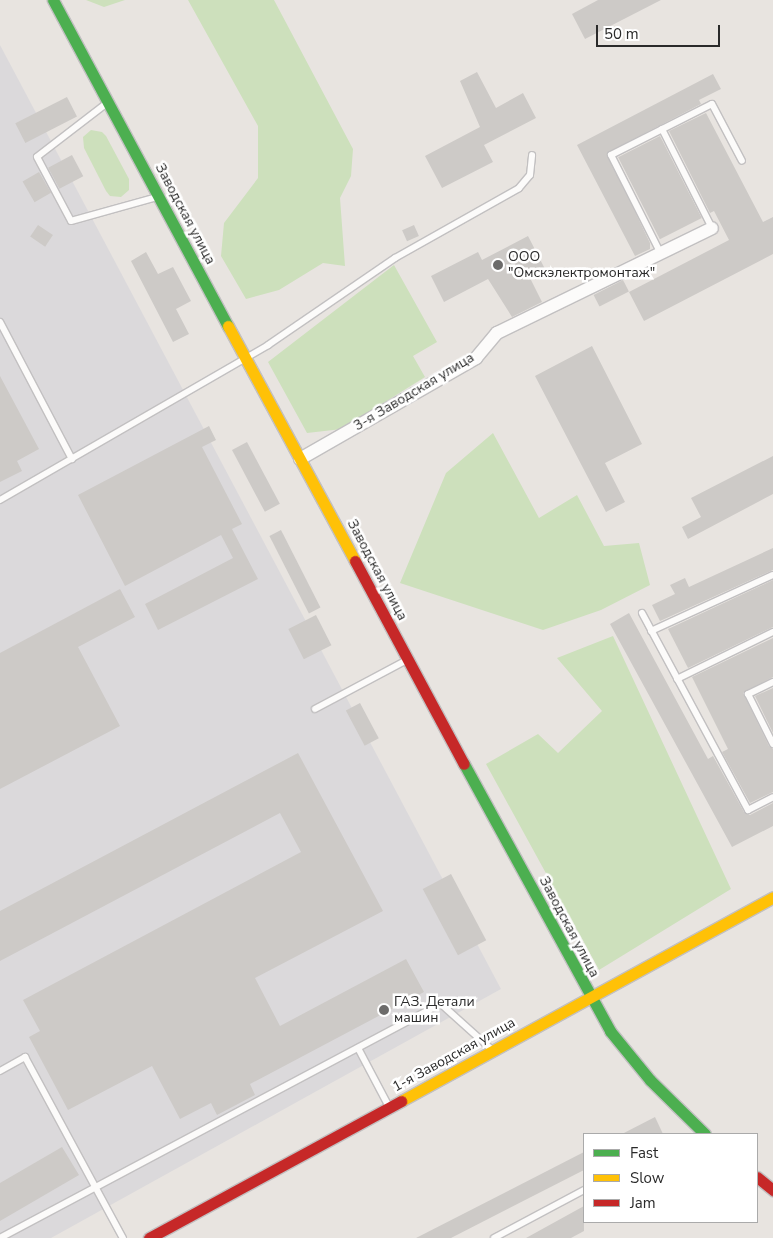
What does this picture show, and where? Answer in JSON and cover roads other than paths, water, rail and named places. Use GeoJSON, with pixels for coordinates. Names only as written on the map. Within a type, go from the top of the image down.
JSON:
{"type":"FeatureCollection","features":[{"type":"Feature","properties":{"kind":"main road","name":"Заводская улица"},"geometry":{"type":"LineString","coordinates":[[53,0],[590,999],[610,1030],[650,1080],[699,1132]]}},
{"type":"Feature","properties":{"kind":"main road","name":"1-я Заводская улица"},"geometry":{"type":"LineString","coordinates":[[148,1238],[590,999],[773,897]]}},
{"type":"Feature","properties":{"kind":"main road"},"geometry":{"type":"LineString","coordinates":[[758,1178],[773,1190]]}},
{"type":"Feature","properties":{"kind":"street","name":"3-я Заводская улица"},"geometry":{"type":"LineString","coordinates":[[300,459],[476,358],[497,333],[712,228]]}},
{"type":"Feature","properties":{"kind":"lane"},"geometry":{"type":"LineString","coordinates":[[108,102],[37,157],[71,220],[159,196]]}},
{"type":"Feature","properties":{"kind":"lane"},"geometry":{"type":"LineString","coordinates":[[661,254],[611,155],[712,104],[742,161]]}},
{"type":"Feature","properties":{"kind":"lane"},"geometry":{"type":"LineString","coordinates":[[662,129],[712,228]]}},
{"type":"Feature","properties":{"kind":"lane"},"geometry":{"type":"LineString","coordinates":[[0,500],[246,358],[395,258],[519,188],[530,175],[532,155]]}},
{"type":"Feature","properties":{"kind":"lane"},"geometry":{"type":"LineString","coordinates":[[0,322],[72,459]]}},
{"type":"Feature","properties":{"kind":"lane"},"geometry":{"type":"LineString","coordinates":[[651,632],[773,575]]}},
{"type":"Feature","properties":{"kind":"lane"},"geometry":{"type":"LineString","coordinates":[[642,613],[748,810],[773,797]]}},
{"type":"Feature","properties":{"kind":"lane"},"geometry":{"type":"LineString","coordinates":[[677,679],[773,632]]}},
{"type":"Feature","properties":{"kind":"lane"},"geometry":{"type":"LineString","coordinates":[[315,709],[408,659]]}},
{"type":"Feature","properties":{"kind":"lane"},"geometry":{"type":"LineString","coordinates":[[773,682],[748,694],[773,744]]}},
{"type":"Feature","properties":{"kind":"lane"},"geometry":{"type":"LineString","coordinates":[[0,1238],[441,1004],[493,1051]]}},
{"type":"Feature","properties":{"kind":"lane"},"geometry":{"type":"LineString","coordinates":[[358,1048],[389,1108]]}},
{"type":"Feature","properties":{"kind":"lane"},"geometry":{"type":"LineString","coordinates":[[0,1071],[25,1057],[123,1238]]}},
{"type":"Feature","properties":{"kind":"lane"},"geometry":{"type":"LineString","coordinates":[[494,1238],[583,1191]]}},
{"type":"Feature","properties":{"kind":"place","name":"ООО \"Омскэлектромонтаж\""},"geometry":{"type":"Point","coordinates":[498,265]}},
{"type":"Feature","properties":{"kind":"place","name":"ГАЗ. Детали машин"},"geometry":{"type":"Point","coordinates":[384,1010]}}]}
